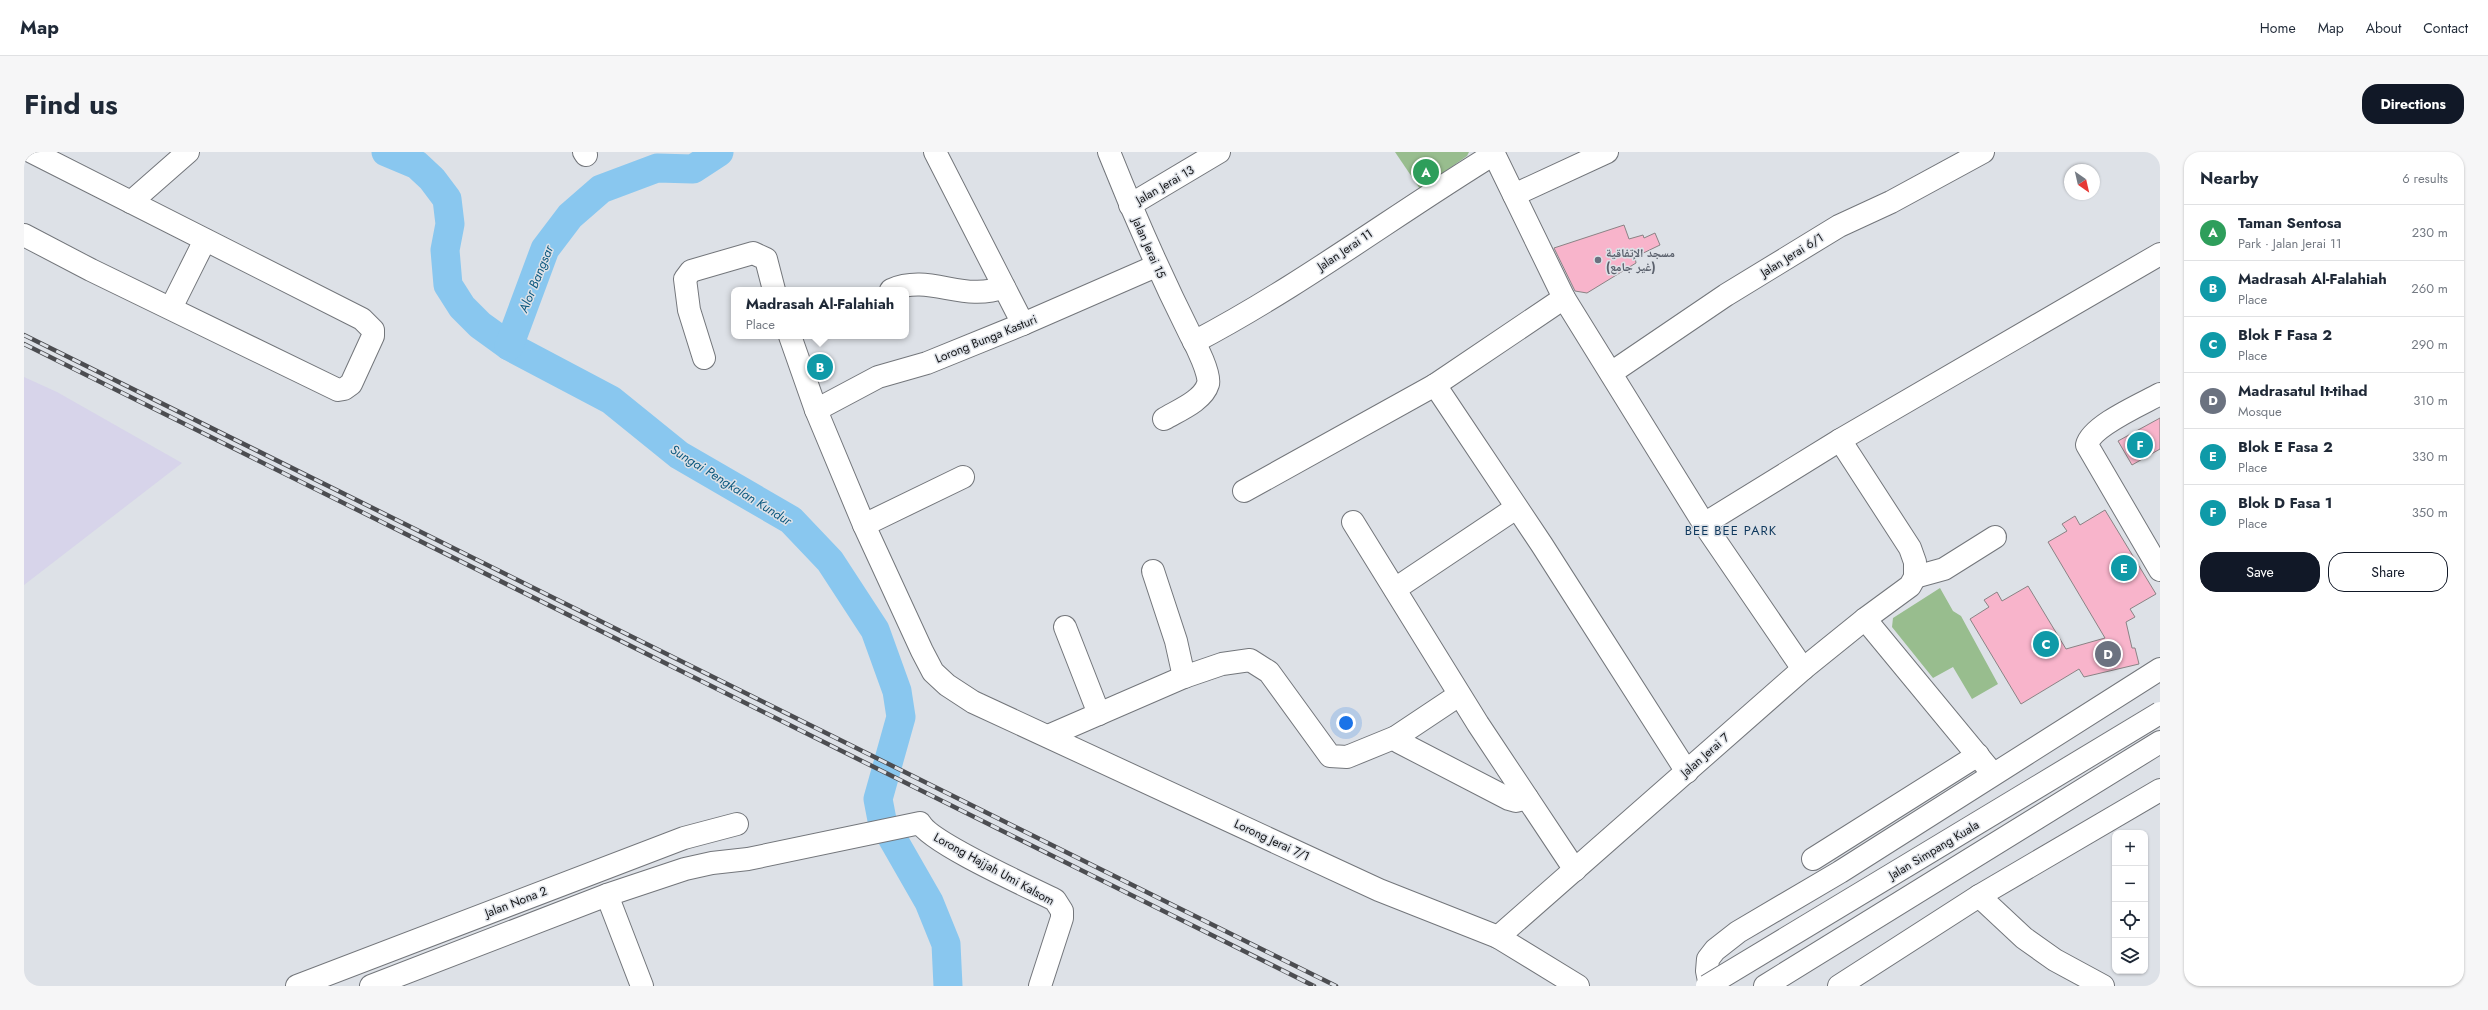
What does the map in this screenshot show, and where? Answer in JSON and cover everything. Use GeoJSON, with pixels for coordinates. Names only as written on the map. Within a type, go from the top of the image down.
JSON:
{"type":"FeatureCollection","features":[{"type":"Feature","properties":{"kind":"street"},"geometry":{"type":"LineString","coordinates":[[24,235],[91,270],[338,390],[351,384],[373,336],[373,330],[369,324],[32,152]]}},
{"type":"Feature","properties":{"kind":"street"},"geometry":{"type":"LineString","coordinates":[[131,202],[188,152]]}},
{"type":"Feature","properties":{"kind":"street"},"geometry":{"type":"LineString","coordinates":[[935,152],[1023,324]]}},
{"type":"Feature","properties":{"kind":"street","name":"Jalan Jerai 15"},"geometry":{"type":"LineString","coordinates":[[1109,152],[1156,266],[1194,342],[1208,376],[1209,383],[1197,398],[1164,419]]}},
{"type":"Feature","properties":{"kind":"street","name":"Jalan Jerai 13"},"geometry":{"type":"LineString","coordinates":[[1130,205],[1218,152]]}},
{"type":"Feature","properties":{"kind":"street"},"geometry":{"type":"LineString","coordinates":[[1514,195],[1606,152]]}},
{"type":"Feature","properties":{"kind":"street","name":"Jalan Jerai 6/1"},"geometry":{"type":"LineString","coordinates":[[1611,373],[1726,295],[1839,226],[1891,202],[1983,152]]}},
{"type":"Feature","properties":{"kind":"street"},"geometry":{"type":"LineString","coordinates":[[1493,153],[1564,298],[1704,524],[1803,669]]}},
{"type":"Feature","properties":{"kind":"street","name":"Jalan Jerai 11"},"geometry":{"type":"LineString","coordinates":[[1194,342],[1279,295],[1421,199],[1493,153]]}},
{"type":"Feature","properties":{"kind":"street"},"geometry":{"type":"LineString","coordinates":[[171,308],[205,240]]}},
{"type":"Feature","properties":{"kind":"street"},"geometry":{"type":"LineString","coordinates":[[704,358],[689,310],[685,279],[691,271],[753,253],[766,259],[773,287]]}},
{"type":"Feature","properties":{"kind":"street"},"geometry":{"type":"LineString","coordinates":[[1704,524],[1840,440],[2160,254]]}},
{"type":"Feature","properties":{"kind":"street","name":"Lorong Bunga Kasturi"},"geometry":{"type":"LineString","coordinates":[[816,410],[878,377],[927,363],[1023,324],[1156,266]]}},
{"type":"Feature","properties":{"kind":"street"},"geometry":{"type":"LineString","coordinates":[[898,287],[922,284],[981,294],[1004,287]]}},
{"type":"Feature","properties":{"kind":"street"},"geometry":{"type":"LineString","coordinates":[[1244,490],[1435,385],[1564,298]]}},
{"type":"Feature","properties":{"kind":"street","name":"Lorong Jerai 7/1"},"geometry":{"type":"LineString","coordinates":[[791,339],[816,410],[864,526],[904,614],[933,672],[973,702],[1379,890],[1498,937],[1578,986]]}},
{"type":"Feature","properties":{"kind":"street"},"geometry":{"type":"LineString","coordinates":[[1435,385],[1687,772]]}},
{"type":"Feature","properties":{"kind":"street"},"geometry":{"type":"LineString","coordinates":[[2160,394],[2098,429],[2088,438],[2087,445],[2160,570]]}},
{"type":"Feature","properties":{"kind":"street"},"geometry":{"type":"LineString","coordinates":[[1840,440],[1910,548],[1915,562],[1915,577],[1944,569],[1995,537]]}},
{"type":"Feature","properties":{"kind":"street"},"geometry":{"type":"LineString","coordinates":[[864,526],[963,477]]}},
{"type":"Feature","properties":{"kind":"street"},"geometry":{"type":"LineString","coordinates":[[1395,589],[1516,508]]}},
{"type":"Feature","properties":{"kind":"street"},"geometry":{"type":"LineString","coordinates":[[1353,522],[1459,695],[1575,870]]}},
{"type":"Feature","properties":{"kind":"street"},"geometry":{"type":"LineString","coordinates":[[1153,571],[1176,641],[1184,677]]}},
{"type":"Feature","properties":{"kind":"street","name":"Jalan Jerai 7"},"geometry":{"type":"LineString","coordinates":[[1498,937],[1803,669],[1865,618],[1910,586],[1915,577]]}},
{"type":"Feature","properties":{"kind":"street"},"geometry":{"type":"LineString","coordinates":[[1865,618],[1993,774]]}},
{"type":"Feature","properties":{"kind":"street"},"geometry":{"type":"LineString","coordinates":[[1065,627],[1099,714]]}},
{"type":"Feature","properties":{"kind":"street"},"geometry":{"type":"LineString","coordinates":[[1048,736],[1184,677],[1222,664],[1250,660],[1269,672],[1330,756],[1347,757],[1396,737],[1459,695]]}},
{"type":"Feature","properties":{"kind":"street"},"geometry":{"type":"LineString","coordinates":[[1709,986],[1707,971],[1708,959],[1715,950],[1738,932],[1840,872],[2160,669]]}},
{"type":"Feature","properties":{"kind":"street","name":"Jalan Simpang Kuala"},"geometry":{"type":"LineString","coordinates":[[1709,986],[2160,712]]}},
{"type":"Feature","properties":{"kind":"street"},"geometry":{"type":"LineString","coordinates":[[1396,737],[1399,742],[1510,799],[1516,801],[1527,798]]}},
{"type":"Feature","properties":{"kind":"street"},"geometry":{"type":"LineString","coordinates":[[1765,986],[2160,742]]}},
{"type":"Feature","properties":{"kind":"street"},"geometry":{"type":"LineString","coordinates":[[1813,859],[1978,755]]}},
{"type":"Feature","properties":{"kind":"street"},"geometry":{"type":"LineString","coordinates":[[1839,986],[1979,896],[2160,790]]}},
{"type":"Feature","properties":{"kind":"street","name":"Jalan Nona 2"},"geometry":{"type":"LineString","coordinates":[[297,986],[684,838],[737,824]]}},
{"type":"Feature","properties":{"kind":"street","name":"Lorong Hajjah Umi Kalsom"},"geometry":{"type":"LineString","coordinates":[[607,895],[685,869],[712,863],[748,859],[914,824],[959,851],[1055,900],[1059,906],[1062,918],[1040,986]]}},
{"type":"Feature","properties":{"kind":"street"},"geometry":{"type":"LineString","coordinates":[[370,986],[607,895],[642,986]]}},
{"type":"Feature","properties":{"kind":"street"},"geometry":{"type":"LineString","coordinates":[[1979,896],[2024,938],[2055,960],[2103,986]]}},
{"type":"Feature","properties":{"kind":"shaded area"},"geometry":{"type":"Polygon","coordinates":[[[24,377],[57,392],[182,463],[24,585],[24,377]]]}},
{"type":"Feature","properties":{"kind":"green space"},"geometry":{"type":"Polygon","coordinates":[[[1395,152],[1469,152],[1467,156],[1420,189],[1395,152]]]}},
{"type":"Feature","properties":{"kind":"green space"},"geometry":{"type":"Polygon","coordinates":[[[1940,588],[1953,611],[1961,616],[1998,684],[1972,699],[1953,667],[1933,678],[1892,627],[1893,618],[1940,588]]]}},
{"type":"Feature","properties":{"kind":"building","name":"مسجد الإتفاقية (غير جامع)"},"geometry":{"type":"Polygon","coordinates":[[[1624,225],[1629,239],[1643,235],[1644,238],[1655,233],[1660,245],[1635,257],[1636,263],[1587,293],[1575,291],[1554,248],[1624,225]]]}},
{"type":"Feature","properties":{"kind":"building"},"geometry":{"type":"Polygon","coordinates":[[[821,353],[830,376],[819,380],[811,357],[821,353]]]}},
{"type":"Feature","properties":{"kind":"building"},"geometry":{"type":"Polygon","coordinates":[[[2160,418],[2160,449],[2132,465],[2118,441],[2160,418]]]}},
{"type":"Feature","properties":{"kind":"building"},"geometry":{"type":"Polygon","coordinates":[[[2105,510],[2156,594],[2130,609],[2135,617],[2126,622],[2132,648],[2135,648],[2139,664],[2084,677],[2079,669],[2021,704],[1970,619],[1989,607],[1984,600],[1997,592],[2002,601],[2028,586],[2066,649],[2105,638],[2048,542],[2067,531],[2062,524],[2075,516],[2080,525],[2105,510]]]}},
{"type":"Feature","properties":{"kind":"waterway","name":"Sungai Pengkalan Kundur"},"geometry":{"type":"LineString","coordinates":[[386,152],[417,165],[432,179],[447,199],[450,224],[445,250],[448,285],[462,307],[480,325],[509,346],[611,400],[679,455],[791,520],[830,561],[875,630],[897,691],[901,717],[878,799],[882,820],[929,902],[946,944],[948,986]]}},
{"type":"Feature","properties":{"kind":"waterway","name":"Alor Bangsar"},"geometry":{"type":"LineString","coordinates":[[509,346],[545,249],[570,216],[601,189],[657,168],[693,169],[719,152]]}},
{"type":"Feature","properties":{"kind":"railway"},"geometry":{"type":"LineString","coordinates":[[24,335],[1336,986]]}},
{"type":"Feature","properties":{"kind":"railway"},"geometry":{"type":"LineString","coordinates":[[24,344],[1314,986]]}},
{"type":"Feature","properties":{"kind":"place","name":"Taman Sentosa"},"geometry":{"type":"Point","coordinates":[1426,172]}},
{"type":"Feature","properties":{"kind":"place","name":"مسجد الإتفاقية (غير جامع)"},"geometry":{"type":"Point","coordinates":[1598,260]}},
{"type":"Feature","properties":{"kind":"place","name":"Madrasah Al-Falahiah"},"geometry":{"type":"Point","coordinates":[820,367]}},
{"type":"Feature","properties":{"kind":"place","name":"Blok D Fasa 1"},"geometry":{"type":"Point","coordinates":[2140,445]}},
{"type":"Feature","properties":{"kind":"place","name":"Blok E Fasa 2"},"geometry":{"type":"Point","coordinates":[2124,568]}},
{"type":"Feature","properties":{"kind":"place","name":"Blok F Fasa 2"},"geometry":{"type":"Point","coordinates":[2046,644]}},
{"type":"Feature","properties":{"kind":"place","name":"Madrasatul It-tihad"},"geometry":{"type":"Point","coordinates":[2108,654]}},
{"type":"Feature","properties":{"kind":"district","name":"BEE BEE PARK"},"geometry":{"type":"Point","coordinates":[1731,530]}}]}
